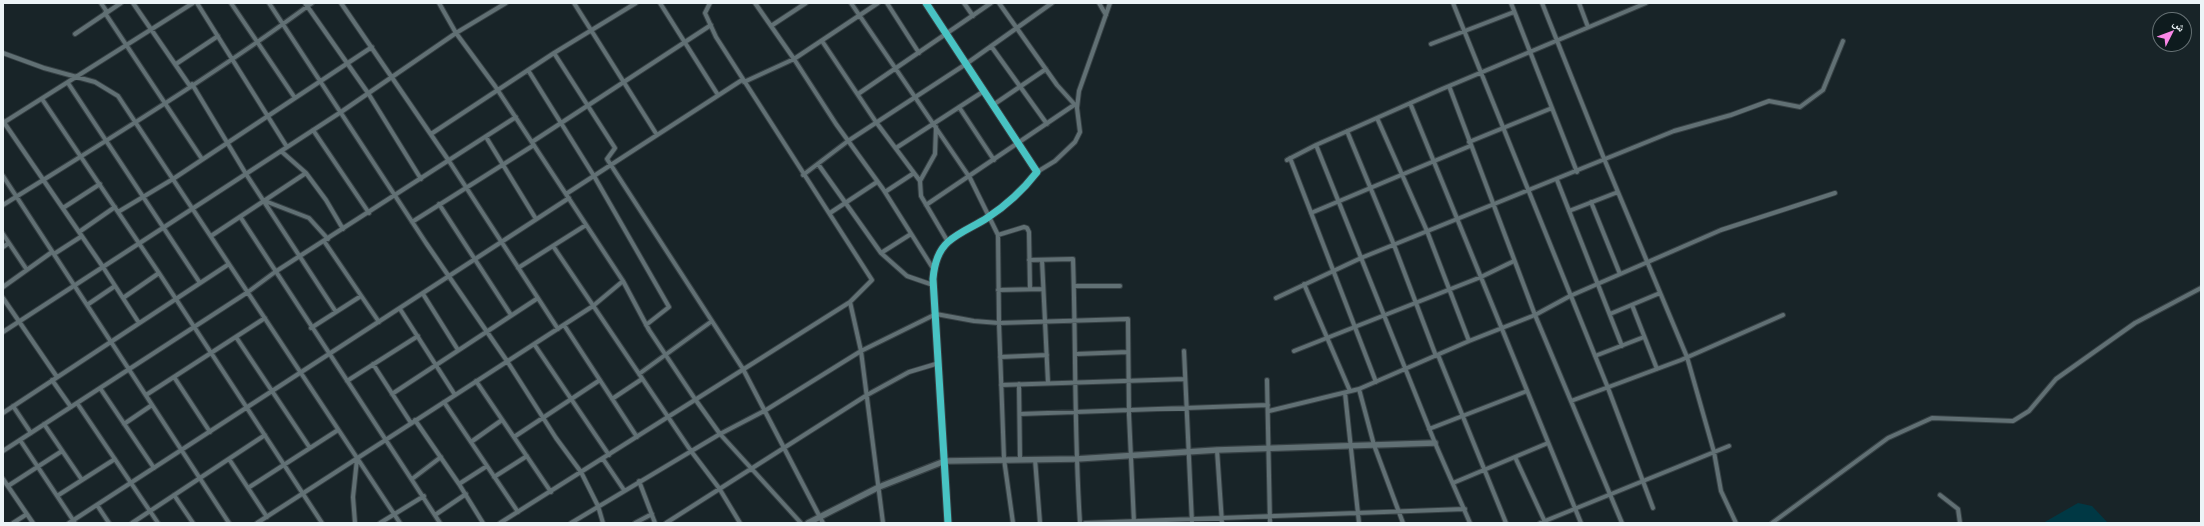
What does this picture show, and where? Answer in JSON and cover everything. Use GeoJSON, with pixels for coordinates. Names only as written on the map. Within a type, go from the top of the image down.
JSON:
{"type":"FeatureCollection","features":[{"type":"Feature","properties":{"kind":"highway"},"geometry":{"type":"LineString","coordinates":[[926,3],[1037,172],[1017,196],[989,217],[948,242],[939,254],[934,271],[948,523]]}},
{"type":"Feature","properties":{"kind":"street"},"geometry":{"type":"LineString","coordinates":[[101,3],[127,46],[202,159]]}},
{"type":"Feature","properties":{"kind":"street"},"geometry":{"type":"LineString","coordinates":[[75,34],[120,3]]}},
{"type":"Feature","properties":{"kind":"street"},"geometry":{"type":"LineString","coordinates":[[133,3],[191,85],[246,174],[292,242],[299,257],[336,312]]}},
{"type":"Feature","properties":{"kind":"street"},"geometry":{"type":"LineString","coordinates":[[139,322],[103,266],[3,122],[79,77],[193,3]]}},
{"type":"Feature","properties":{"kind":"street"},"geometry":{"type":"LineString","coordinates":[[197,3],[287,147]]}},
{"type":"Feature","properties":{"kind":"street"},"geometry":{"type":"LineString","coordinates":[[231,3],[294,98]]}},
{"type":"Feature","properties":{"kind":"street"},"geometry":{"type":"LineString","coordinates":[[269,3],[412,222],[507,361],[543,418],[581,472],[598,506],[604,523]]}},
{"type":"Feature","properties":{"kind":"street"},"geometry":{"type":"LineString","coordinates":[[3,205],[136,122],[257,42],[283,24],[306,5],[312,3]]}},
{"type":"Feature","properties":{"kind":"street"},"geometry":{"type":"LineString","coordinates":[[341,3],[431,134],[558,328]]}},
{"type":"Feature","properties":{"kind":"street"},"geometry":{"type":"LineString","coordinates":[[439,3],[456,33],[498,90],[623,281],[646,325],[695,399],[720,434],[801,523]]}},
{"type":"Feature","properties":{"kind":"street"},"geometry":{"type":"LineString","coordinates":[[3,332],[341,112],[456,33],[506,3]]}},
{"type":"Feature","properties":{"kind":"street"},"geometry":{"type":"LineString","coordinates":[[574,3],[656,135]]}},
{"type":"Feature","properties":{"kind":"street"},"geometry":{"type":"LineString","coordinates":[[431,134],[554,53],[636,3]]}},
{"type":"Feature","properties":{"kind":"street"},"geometry":{"type":"LineString","coordinates":[[660,3],[718,95]]}},
{"type":"Feature","properties":{"kind":"street"},"geometry":{"type":"LineString","coordinates":[[500,523],[850,302],[872,280],[830,213],[743,81],[705,12],[709,3]]}},
{"type":"Feature","properties":{"kind":"street"},"geometry":{"type":"LineString","coordinates":[[755,3],[848,141],[885,192],[934,271]]}},
{"type":"Feature","properties":{"kind":"street"},"geometry":{"type":"LineString","coordinates":[[771,26],[799,5],[806,3]]}},
{"type":"Feature","properties":{"kind":"street"},"geometry":{"type":"LineString","coordinates":[[851,3],[969,177],[998,235],[998,290],[1004,459],[1013,523]]}},
{"type":"Feature","properties":{"kind":"street"},"geometry":{"type":"LineString","coordinates":[[68,523],[74,522],[131,482],[450,277],[536,219],[594,176],[718,95],[743,81],[794,59],[878,3]]}},
{"type":"Feature","properties":{"kind":"street"},"geometry":{"type":"LineString","coordinates":[[887,3],[919,53]]}},
{"type":"Feature","properties":{"kind":"street"},"geometry":{"type":"LineString","coordinates":[[964,3],[973,16]]}},
{"type":"Feature","properties":{"kind":"street"},"geometry":{"type":"LineString","coordinates":[[858,94],[947,35],[991,3]]}},
{"type":"Feature","properties":{"kind":"street"},"geometry":{"type":"LineString","coordinates":[[999,3],[1046,69],[1076,106]]}},
{"type":"Feature","properties":{"kind":"street"},"geometry":{"type":"LineString","coordinates":[[804,175],[848,141],[966,64],[1016,27],[1052,3]]}},
{"type":"Feature","properties":{"kind":"street"},"geometry":{"type":"LineString","coordinates":[[1099,3],[1106,15]]}},
{"type":"Feature","properties":{"kind":"street"},"geometry":{"type":"LineString","coordinates":[[1037,172],[1055,161],[1075,142],[1080,132],[1076,106],[1079,91],[1110,3]]}},
{"type":"Feature","properties":{"kind":"street"},"geometry":{"type":"LineString","coordinates":[[1511,3],[1577,172]]}},
{"type":"Feature","properties":{"kind":"street"},"geometry":{"type":"LineString","coordinates":[[1542,3],[1605,161],[1687,357],[1714,452],[1721,491],[1736,523]]}},
{"type":"Feature","properties":{"kind":"street"},"geometry":{"type":"LineString","coordinates":[[1579,3],[1584,20],[1588,27]]}},
{"type":"Feature","properties":{"kind":"street"},"geometry":{"type":"LineString","coordinates":[[1376,382],[1289,159],[1316,145],[1410,103],[1646,3]]}},
{"type":"Feature","properties":{"kind":"street"},"geometry":{"type":"LineString","coordinates":[[1455,4],[1480,73],[1608,388],[1653,508]]}},
{"type":"Feature","properties":{"kind":"street"},"geometry":{"type":"LineString","coordinates":[[306,5],[368,93],[422,179]]}},
{"type":"Feature","properties":{"kind":"street"},"geometry":{"type":"LineString","coordinates":[[1431,44],[1514,12]]}},
{"type":"Feature","properties":{"kind":"street"},"geometry":{"type":"LineString","coordinates":[[412,222],[533,144],[711,25]]}},
{"type":"Feature","properties":{"kind":"street"},"geometry":{"type":"LineString","coordinates":[[176,64],[218,36]]}},
{"type":"Feature","properties":{"kind":"street"},"geometry":{"type":"LineString","coordinates":[[822,40],[876,122],[920,180]]}},
{"type":"Feature","properties":{"kind":"street"},"geometry":{"type":"LineString","coordinates":[[1276,298],[1394,244],[1605,161],[1674,131],[1731,115],[1769,101],[1800,107],[1823,90],[1843,41]]}},
{"type":"Feature","properties":{"kind":"street"},"geometry":{"type":"LineString","coordinates":[[991,46],[1047,124]]}},
{"type":"Feature","properties":{"kind":"street"},"geometry":{"type":"LineString","coordinates":[[118,212],[228,143],[372,47]]}},
{"type":"Feature","properties":{"kind":"street"},"geometry":{"type":"LineString","coordinates":[[3,53],[95,82],[118,96],[400,523]]}},
{"type":"Feature","properties":{"kind":"street"},"geometry":{"type":"LineString","coordinates":[[554,53],[615,148],[607,159],[743,369],[766,410],[822,523]]}},
{"type":"Feature","properties":{"kind":"street"},"geometry":{"type":"LineString","coordinates":[[993,105],[1046,69]]}},
{"type":"Feature","properties":{"kind":"street"},"geometry":{"type":"LineString","coordinates":[[528,70],[594,176],[669,307],[646,325]]}},
{"type":"Feature","properties":{"kind":"street"},"geometry":{"type":"LineString","coordinates":[[68,83],[200,283]]}},
{"type":"Feature","properties":{"kind":"street"},"geometry":{"type":"LineString","coordinates":[[1449,86],[1535,315],[1611,493],[1622,523]]}},
{"type":"Feature","properties":{"kind":"street"},"geometry":{"type":"LineString","coordinates":[[896,148],[935,125],[984,91]]}},
{"type":"Feature","properties":{"kind":"street"},"geometry":{"type":"LineString","coordinates":[[42,99],[82,156],[322,523]]}},
{"type":"Feature","properties":{"kind":"street"},"geometry":{"type":"LineString","coordinates":[[1410,103],[1581,523]]}},
{"type":"Feature","properties":{"kind":"street"},"geometry":{"type":"LineString","coordinates":[[926,205],[1076,106]]}},
{"type":"Feature","properties":{"kind":"street"},"geometry":{"type":"LineString","coordinates":[[959,107],[994,160]]}},
{"type":"Feature","properties":{"kind":"street"},"geometry":{"type":"LineString","coordinates":[[1311,213],[1434,162],[1502,128],[1552,108]]}},
{"type":"Feature","properties":{"kind":"street"},"geometry":{"type":"LineString","coordinates":[[3,451],[248,292],[275,272],[396,196],[516,117]]}},
{"type":"Feature","properties":{"kind":"street"},"geometry":{"type":"LineString","coordinates":[[1377,118],[1427,231],[1469,341]]}},
{"type":"Feature","properties":{"kind":"street"},"geometry":{"type":"LineString","coordinates":[[935,125],[935,154],[920,180],[921,196],[948,242]]}},
{"type":"Feature","properties":{"kind":"street"},"geometry":{"type":"LineString","coordinates":[[313,130],[369,213]]}},
{"type":"Feature","properties":{"kind":"street"},"geometry":{"type":"LineString","coordinates":[[1347,131],[1394,244],[1415,302],[1506,523]]}},
{"type":"Feature","properties":{"kind":"street"},"geometry":{"type":"LineString","coordinates":[[486,137],[536,219]]}},
{"type":"Feature","properties":{"kind":"street"},"geometry":{"type":"LineString","coordinates":[[1316,145],[1429,429],[1470,523]]}},
{"type":"Feature","properties":{"kind":"street"},"geometry":{"type":"LineString","coordinates":[[281,151],[306,173],[326,200],[343,229]]}},
{"type":"Feature","properties":{"kind":"street"},"geometry":{"type":"LineString","coordinates":[[818,164],[847,202],[881,253],[907,276],[934,285]]}},
{"type":"Feature","properties":{"kind":"street"},"geometry":{"type":"LineString","coordinates":[[211,236],[241,218],[306,173]]}},
{"type":"Feature","properties":{"kind":"street"},"geometry":{"type":"LineString","coordinates":[[885,192],[914,173]]}},
{"type":"Feature","properties":{"kind":"street"},"geometry":{"type":"LineString","coordinates":[[3,176],[229,523]]}},
{"type":"Feature","properties":{"kind":"street"},"geometry":{"type":"LineString","coordinates":[[1557,180],[1622,346]]}},
{"type":"Feature","properties":{"kind":"street"},"geometry":{"type":"LineString","coordinates":[[830,213],[877,182]]}},
{"type":"Feature","properties":{"kind":"street"},"geometry":{"type":"LineString","coordinates":[[63,208],[100,184]]}},
{"type":"Feature","properties":{"kind":"street"},"geometry":{"type":"LineString","coordinates":[[1569,211],[1618,192]]}},
{"type":"Feature","properties":{"kind":"street"},"geometry":{"type":"LineString","coordinates":[[1269,411],[1359,389],[1469,341],[1535,315],[1570,296],[1721,230],[1835,193]]}},
{"type":"Feature","properties":{"kind":"street"},"geometry":{"type":"LineString","coordinates":[[264,201],[309,218],[326,240],[379,322]]}},
{"type":"Feature","properties":{"kind":"street"},"geometry":{"type":"LineString","coordinates":[[1591,202],[1620,274]]}},
{"type":"Feature","properties":{"kind":"street"},"geometry":{"type":"LineString","coordinates":[[439,204],[511,315]]}},
{"type":"Feature","properties":{"kind":"street"},"geometry":{"type":"LineString","coordinates":[[3,287],[81,234],[115,207]]}},
{"type":"Feature","properties":{"kind":"street"},"geometry":{"type":"LineString","coordinates":[[241,218],[311,328],[424,496],[440,523]]}},
{"type":"Feature","properties":{"kind":"street"},"geometry":{"type":"LineString","coordinates":[[518,268],[586,225]]}},
{"type":"Feature","properties":{"kind":"street"},"geometry":{"type":"LineString","coordinates":[[998,235],[1024,227],[1027,228],[1030,289]]}},
{"type":"Feature","properties":{"kind":"street"},"geometry":{"type":"LineString","coordinates":[[3,234],[27,270]]}},
{"type":"Feature","properties":{"kind":"street"},"geometry":{"type":"LineString","coordinates":[[881,253],[911,234]]}},
{"type":"Feature","properties":{"kind":"street"},"geometry":{"type":"LineString","coordinates":[[3,247],[9,243]]}},
{"type":"Feature","properties":{"kind":"street"},"geometry":{"type":"LineString","coordinates":[[553,246],[691,451],[719,488],[740,523]]}},
{"type":"Feature","properties":{"kind":"street"},"geometry":{"type":"LineString","coordinates":[[1029,260],[1073,259],[1077,412],[1076,459],[1080,523]]}},
{"type":"Feature","properties":{"kind":"street"},"geometry":{"type":"LineString","coordinates":[[1042,260],[1048,383]]}},
{"type":"Feature","properties":{"kind":"street"},"geometry":{"type":"LineString","coordinates":[[1294,351],[1383,314],[1481,277],[1514,261]]}},
{"type":"Feature","properties":{"kind":"street"},"geometry":{"type":"LineString","coordinates":[[3,406],[5,412],[57,376],[229,264]]}},
{"type":"Feature","properties":{"kind":"street"},"geometry":{"type":"LineString","coordinates":[[123,298],[159,273]]}},
{"type":"Feature","properties":{"kind":"street"},"geometry":{"type":"LineString","coordinates":[[257,523],[593,306],[623,281]]}},
{"type":"Feature","properties":{"kind":"street"},"geometry":{"type":"LineString","coordinates":[[1304,284],[1350,391]]}},
{"type":"Feature","properties":{"kind":"street"},"geometry":{"type":"LineString","coordinates":[[87,305],[115,286]]}},
{"type":"Feature","properties":{"kind":"street"},"geometry":{"type":"LineString","coordinates":[[1074,286],[1120,286]]}},
{"type":"Feature","properties":{"kind":"street"},"geometry":{"type":"LineString","coordinates":[[1772,523],[1888,438],[1932,418],[2013,421],[2029,411],[2056,379],[2135,323],[2201,288]]}},
{"type":"Feature","properties":{"kind":"street"},"geometry":{"type":"LineString","coordinates":[[998,290],[1043,289]]}},
{"type":"Feature","properties":{"kind":"street"},"geometry":{"type":"LineString","coordinates":[[1610,314],[1660,293]]}},
{"type":"Feature","properties":{"kind":"street"},"geometry":{"type":"LineString","coordinates":[[423,294],[458,350]]}},
{"type":"Feature","properties":{"kind":"street"},"geometry":{"type":"LineString","coordinates":[[311,328],[361,296]]}},
{"type":"Feature","properties":{"kind":"street"},"geometry":{"type":"LineString","coordinates":[[3,298],[57,376]]}},
{"type":"Feature","properties":{"kind":"street"},"geometry":{"type":"LineString","coordinates":[[392,394],[538,298]]}},
{"type":"Feature","properties":{"kind":"street"},"geometry":{"type":"LineString","coordinates":[[850,302],[861,351],[883,523]]}},
{"type":"Feature","properties":{"kind":"street"},"geometry":{"type":"LineString","coordinates":[[1632,305],[1657,369]]}},
{"type":"Feature","properties":{"kind":"street"},"geometry":{"type":"LineString","coordinates":[[400,309],[455,395]]}},
{"type":"Feature","properties":{"kind":"street"},"geometry":{"type":"LineString","coordinates":[[571,523],[720,434],[766,410],[861,351],[936,314],[974,321],[999,322],[1075,322],[1128,318],[1128,380],[1134,522]]}},
{"type":"Feature","properties":{"kind":"street"},"geometry":{"type":"LineString","coordinates":[[1572,402],[1687,357],[1783,315]]}},
{"type":"Feature","properties":{"kind":"street"},"geometry":{"type":"LineString","coordinates":[[146,395],[265,318]]}},
{"type":"Feature","properties":{"kind":"street"},"geometry":{"type":"LineString","coordinates":[[639,374],[712,321]]}},
{"type":"Feature","properties":{"kind":"street"},"geometry":{"type":"LineString","coordinates":[[564,324],[637,437]]}},
{"type":"Feature","properties":{"kind":"street"},"geometry":{"type":"LineString","coordinates":[[347,381],[418,336]]}},
{"type":"Feature","properties":{"kind":"street"},"geometry":{"type":"LineString","coordinates":[[236,337],[310,448]]}},
{"type":"Feature","properties":{"kind":"street"},"geometry":{"type":"LineString","coordinates":[[1594,356],[1644,337]]}},
{"type":"Feature","properties":{"kind":"street"},"geometry":{"type":"LineString","coordinates":[[534,344],[609,455]]}},
{"type":"Feature","properties":{"kind":"street"},"geometry":{"type":"LineString","coordinates":[[1184,351],[1192,521]]}},
{"type":"Feature","properties":{"kind":"street"},"geometry":{"type":"LineString","coordinates":[[1076,354],[1128,352]]}},
{"type":"Feature","properties":{"kind":"street"},"geometry":{"type":"LineString","coordinates":[[1000,357],[1046,355]]}},
{"type":"Feature","properties":{"kind":"street"},"geometry":{"type":"LineString","coordinates":[[666,523],[719,488],[752,470],[785,449],[867,395],[909,372],[939,363]]}},
{"type":"Feature","properties":{"kind":"street"},"geometry":{"type":"LineString","coordinates":[[373,364],[411,423]]}},
{"type":"Feature","properties":{"kind":"street"},"geometry":{"type":"LineString","coordinates":[[174,377],[210,432]]}},
{"type":"Feature","properties":{"kind":"street"},"geometry":{"type":"LineString","coordinates":[[612,399],[642,379]]}},
{"type":"Feature","properties":{"kind":"street"},"geometry":{"type":"LineString","coordinates":[[1001,385],[1185,379]]}},
{"type":"Feature","properties":{"kind":"street"},"geometry":{"type":"LineString","coordinates":[[52,380],[71,407]]}},
{"type":"Feature","properties":{"kind":"street"},"geometry":{"type":"LineString","coordinates":[[514,437],[600,380]]}},
{"type":"Feature","properties":{"kind":"street"},"geometry":{"type":"LineString","coordinates":[[1267,380],[1270,447],[1270,523]]}},
{"type":"Feature","properties":{"kind":"street"},"geometry":{"type":"LineString","coordinates":[[476,381],[550,492]]}},
{"type":"Feature","properties":{"kind":"street"},"geometry":{"type":"LineString","coordinates":[[1019,384],[1020,459]]}},
{"type":"Feature","properties":{"kind":"street"},"geometry":{"type":"LineString","coordinates":[[100,388],[154,468]]}},
{"type":"Feature","properties":{"kind":"street"},"geometry":{"type":"LineString","coordinates":[[1359,389],[1374,445],[1403,523]]}},
{"type":"Feature","properties":{"kind":"street"},"geometry":{"type":"LineString","coordinates":[[1429,429],[1527,391]]}},
{"type":"Feature","properties":{"kind":"street"},"geometry":{"type":"LineString","coordinates":[[1345,393],[1349,447],[1359,523]]}},
{"type":"Feature","properties":{"kind":"street"},"geometry":{"type":"LineString","coordinates":[[444,402],[518,512]]}},
{"type":"Feature","properties":{"kind":"street"},"geometry":{"type":"LineString","coordinates":[[76,404],[158,523]]}},
{"type":"Feature","properties":{"kind":"street"},"geometry":{"type":"LineString","coordinates":[[124,424],[152,405]]}},
{"type":"Feature","properties":{"kind":"street"},"geometry":{"type":"LineString","coordinates":[[1020,414],[1268,405]]}},
{"type":"Feature","properties":{"kind":"street"},"geometry":{"type":"LineString","coordinates":[[13,406],[31,433]]}},
{"type":"Feature","properties":{"kind":"street"},"geometry":{"type":"LineString","coordinates":[[416,420],[460,484],[483,523]]}},
{"type":"Feature","properties":{"kind":"street"},"geometry":{"type":"LineString","coordinates":[[471,442],[502,420]]}},
{"type":"Feature","properties":{"kind":"street"},"geometry":{"type":"LineString","coordinates":[[44,424],[82,480]]}},
{"type":"Feature","properties":{"kind":"street"},"geometry":{"type":"LineString","coordinates":[[248,488],[338,430]]}},
{"type":"Feature","properties":{"kind":"street"},"geometry":{"type":"LineString","coordinates":[[132,523],[265,435]]}},
{"type":"Feature","properties":{"kind":"street"},"geometry":{"type":"LineString","coordinates":[[20,440],[74,522]]}},
{"type":"Feature","properties":{"kind":"street"},"geometry":{"type":"LineString","coordinates":[[808,523],[879,487],[945,461],[1076,459],[1270,447],[1349,447],[1435,443]]}},
{"type":"Feature","properties":{"kind":"street"},"geometry":{"type":"LineString","coordinates":[[1453,483],[1548,443]]}},
{"type":"Feature","properties":{"kind":"street"},"geometry":{"type":"LineString","coordinates":[[1540,523],[1729,446]]}},
{"type":"Feature","properties":{"kind":"street"},"geometry":{"type":"LineString","coordinates":[[1217,450],[1222,523]]}},
{"type":"Feature","properties":{"kind":"street"},"geometry":{"type":"LineString","coordinates":[[8,486],[62,451]]}},
{"type":"Feature","properties":{"kind":"street"},"geometry":{"type":"LineString","coordinates":[[494,477],[527,456]]}},
{"type":"Feature","properties":{"kind":"street"},"geometry":{"type":"LineString","coordinates":[[412,478],[441,457]]}},
{"type":"Feature","properties":{"kind":"street"},"geometry":{"type":"LineString","coordinates":[[1515,457],[1545,522]]}},
{"type":"Feature","properties":{"kind":"street"},"geometry":{"type":"LineString","coordinates":[[57,496],[115,459]]}},
{"type":"Feature","properties":{"kind":"street"},"geometry":{"type":"LineString","coordinates":[[229,459],[267,517]]}},
{"type":"Feature","properties":{"kind":"street"},"geometry":{"type":"LineString","coordinates":[[355,523],[352,497],[357,459]]}},
{"type":"Feature","properties":{"kind":"street"},"geometry":{"type":"LineString","coordinates":[[602,459],[624,490]]}},
{"type":"Feature","properties":{"kind":"street"},"geometry":{"type":"LineString","coordinates":[[1035,459],[1040,523]]}},
{"type":"Feature","properties":{"kind":"street"},"geometry":{"type":"LineString","coordinates":[[460,484],[487,466]]}},
{"type":"Feature","properties":{"kind":"street"},"geometry":{"type":"LineString","coordinates":[[3,479],[33,523]]}},
{"type":"Feature","properties":{"kind":"street"},"geometry":{"type":"LineString","coordinates":[[639,481],[655,523]]}},
{"type":"Feature","properties":{"kind":"street"},"geometry":{"type":"LineString","coordinates":[[435,514],[466,494]]}},
{"type":"Feature","properties":{"kind":"street"},"geometry":{"type":"LineString","coordinates":[[174,495],[193,523]]}},
{"type":"Feature","properties":{"kind":"street"},"geometry":{"type":"LineString","coordinates":[[1940,495],[1958,509],[1960,523]]}},
{"type":"Feature","properties":{"kind":"street"},"geometry":{"type":"LineString","coordinates":[[380,523],[424,496]]}},
{"type":"Feature","properties":{"kind":"street"},"geometry":{"type":"LineString","coordinates":[[97,505],[109,523]]}},
{"type":"Feature","properties":{"kind":"street"},"geometry":{"type":"LineString","coordinates":[[1085,523],[1192,521],[1221,518],[1357,512],[1465,509]]}},
{"type":"Feature","properties":{"kind":"street"},"geometry":{"type":"LineString","coordinates":[[14,523],[27,514]]}},
{"type":"Feature","properties":{"kind":"street"},"geometry":{"type":"LineString","coordinates":[[635,523],[652,514]]}},
{"type":"Feature","properties":{"kind":"shaded area"},"geometry":{"type":"Polygon","coordinates":[[[2078,503],[2092,506],[2108,523],[2043,523],[2078,503]]]}}]}
